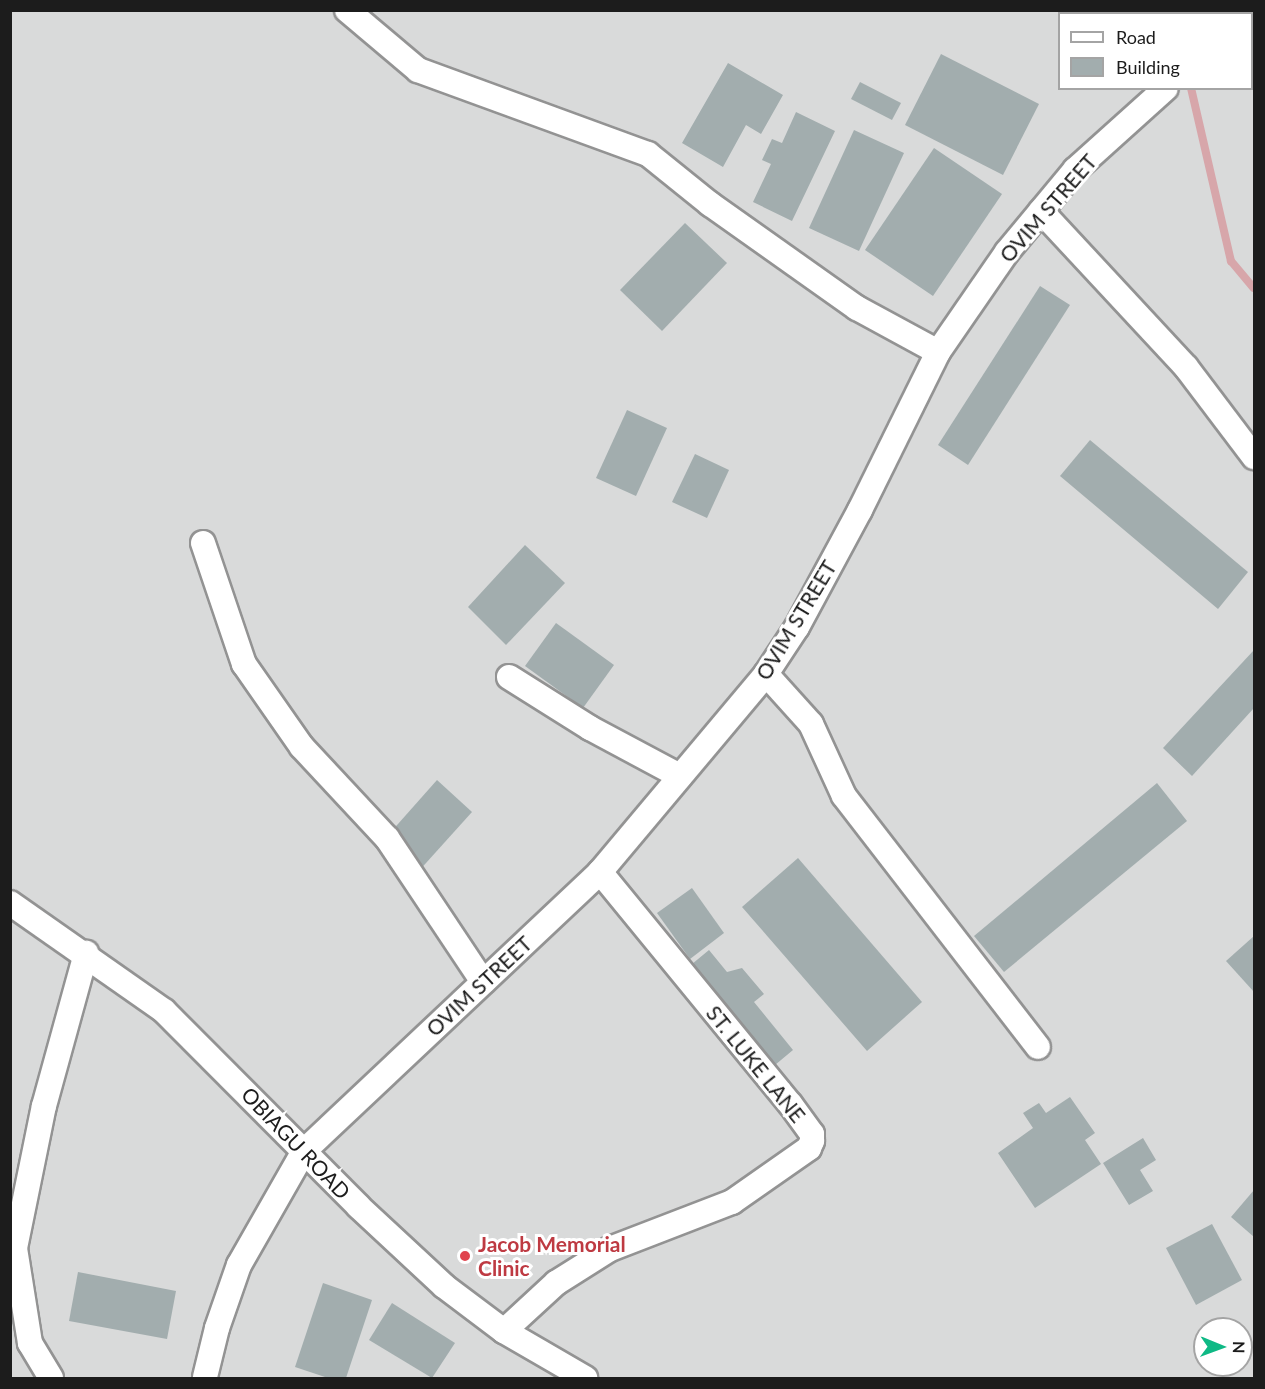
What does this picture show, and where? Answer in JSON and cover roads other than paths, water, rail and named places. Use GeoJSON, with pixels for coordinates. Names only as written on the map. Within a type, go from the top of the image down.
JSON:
{"type":"FeatureCollection","features":[{"type":"Feature","properties":{"kind":"street"},"geometry":{"type":"LineString","coordinates":[[346,10],[418,70],[648,154],[719,211],[857,308],[938,352]]}},
{"type":"Feature","properties":{"kind":"street","name":"OVIM STREET"},"geometry":{"type":"LineString","coordinates":[[205,1377],[217,1328],[239,1265],[304,1151],[600,872],[766,674],[849,529],[938,352],[1007,252],[1075,170],[1164,90]]}},
{"type":"Feature","properties":{"kind":"street"},"geometry":{"type":"LineString","coordinates":[[1041,211],[1186,367],[1254,457]]}},
{"type":"Feature","properties":{"kind":"street"},"geometry":{"type":"LineString","coordinates":[[203,543],[244,664],[302,747],[387,838],[483,982]]}},
{"type":"Feature","properties":{"kind":"street"},"geometry":{"type":"LineString","coordinates":[[766,674],[816,732],[844,796],[1038,1047]]}},
{"type":"Feature","properties":{"kind":"street"},"geometry":{"type":"LineString","coordinates":[[509,677],[590,728],[680,776]]}},
{"type":"Feature","properties":{"kind":"street","name":"ST. LUKE LANE"},"geometry":{"type":"LineString","coordinates":[[504,1331],[556,1283],[610,1249],[732,1202],[809,1148],[812,1141],[812,1134],[790,1104],[600,872]]}},
{"type":"Feature","properties":{"kind":"street","name":"OBIAGU ROAD"},"geometry":{"type":"LineString","coordinates":[[10,903],[86,953],[164,1011],[415,1260],[504,1331],[585,1378]]}},
{"type":"Feature","properties":{"kind":"street"},"geometry":{"type":"LineString","coordinates":[[51,1378],[30,1342],[15,1248],[44,1106],[86,953]]}},
{"type":"Feature","properties":{"kind":"waterway"},"geometry":{"type":"LineString","coordinates":[[1191,90],[1231,261],[1254,288]]}},
{"type":"Feature","properties":{"kind":"place","name":"Jacob Memorial Clinic"},"geometry":{"type":"Point","coordinates":[465,1256]}}]}
